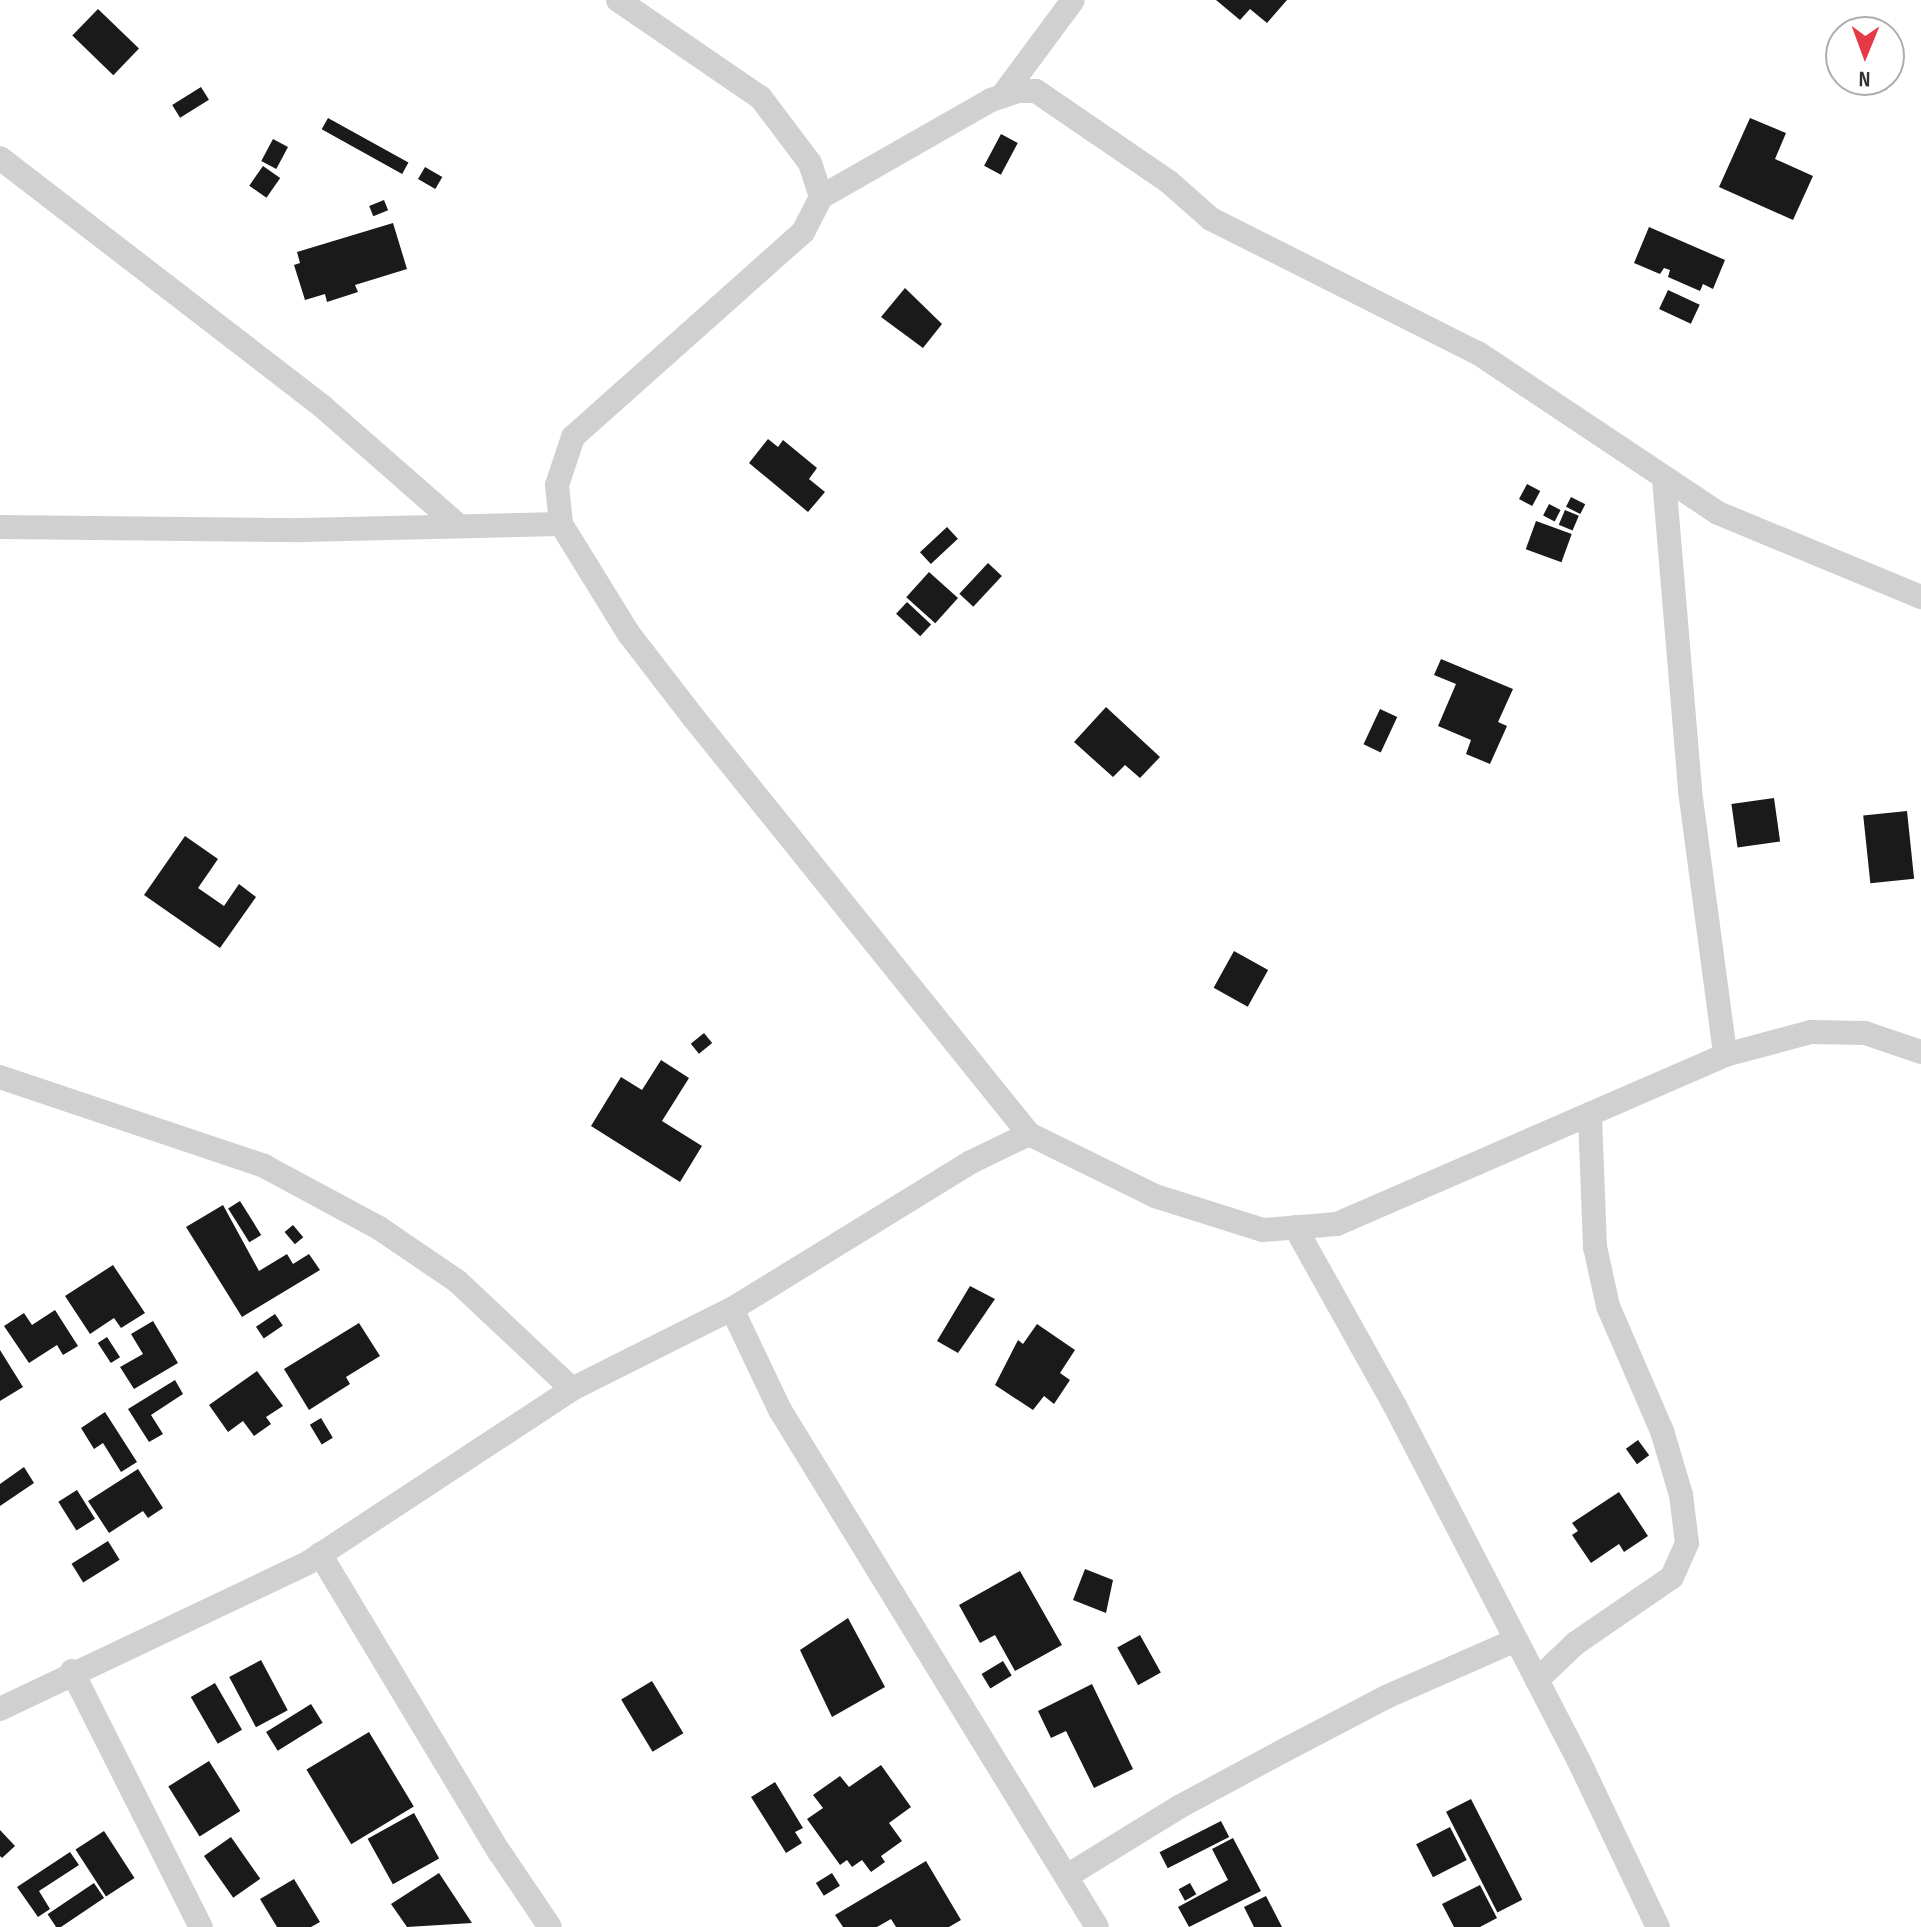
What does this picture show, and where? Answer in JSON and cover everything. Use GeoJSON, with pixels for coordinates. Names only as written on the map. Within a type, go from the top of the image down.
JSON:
{"type":"FeatureCollection","features":[{"type":"Feature","properties":{"kind":"street"},"geometry":{"type":"LineString","coordinates":[[618,0],[761,98],[810,163],[821,197]]}},
{"type":"Feature","properties":{"kind":"street"},"geometry":{"type":"LineString","coordinates":[[1002,96],[1073,0]]}},
{"type":"Feature","properties":{"kind":"street"},"geometry":{"type":"LineString","coordinates":[[1921,597],[1718,513],[1478,353],[1211,219],[1169,182],[1047,96],[1018,91],[1002,96],[821,197],[803,232],[573,437],[557,485],[561,524],[629,634],[1029,1134],[1155,1196],[1263,1230],[1337,1224],[1725,1055],[1811,1032],[1865,1033],[1921,1052]]}},
{"type":"Feature","properties":{"kind":"street"},"geometry":{"type":"LineString","coordinates":[[0,158],[323,407],[459,526]]}},
{"type":"Feature","properties":{"kind":"street"},"geometry":{"type":"LineString","coordinates":[[1664,479],[1690,791],[1725,1055]]}},
{"type":"Feature","properties":{"kind":"street"},"geometry":{"type":"LineString","coordinates":[[0,527],[301,530],[561,524]]}},
{"type":"Feature","properties":{"kind":"street"},"geometry":{"type":"LineString","coordinates":[[0,1077],[277,1172],[379,1228],[457,1281],[572,1389]]}},
{"type":"Feature","properties":{"kind":"street"},"geometry":{"type":"LineString","coordinates":[[1537,1680],[1576,1643],[1672,1577],[1687,1543],[1681,1495],[1662,1431],[1608,1306],[1595,1247],[1590,1114]]}},
{"type":"Feature","properties":{"kind":"street"},"geometry":{"type":"LineString","coordinates":[[0,1709],[72,1671],[320,1554],[572,1389],[732,1309],[971,1162],[1029,1134]]}},
{"type":"Feature","properties":{"kind":"street"},"geometry":{"type":"LineString","coordinates":[[1295,1227],[1537,1680],[1658,1927]]}},
{"type":"Feature","properties":{"kind":"street"},"geometry":{"type":"LineString","coordinates":[[732,1309],[780,1410],[1097,1927]]}},
{"type":"Feature","properties":{"kind":"street"},"geometry":{"type":"LineString","coordinates":[[320,1554],[500,1853],[550,1927]]}},
{"type":"Feature","properties":{"kind":"street"},"geometry":{"type":"LineString","coordinates":[[1067,1876],[1179,1807],[1281,1752],[1386,1697],[1516,1640]]}},
{"type":"Feature","properties":{"kind":"street"},"geometry":{"type":"LineString","coordinates":[[72,1671],[201,1927]]}},
{"type":"Feature","properties":{"kind":"building"},"geometry":{"type":"Polygon","coordinates":[[[1216,0],[1287,0],[1267,23],[1250,9],[1240,20],[1216,0]]]}},
{"type":"Feature","properties":{"kind":"building"},"geometry":{"type":"Polygon","coordinates":[[[98,9],[139,49],[113,75],[72,36],[98,9]]]}},
{"type":"Feature","properties":{"kind":"building"},"geometry":{"type":"Polygon","coordinates":[[[201,87],[209,100],[180,118],[172,105],[201,87]]]}},
{"type":"Feature","properties":{"kind":"building"},"geometry":{"type":"Polygon","coordinates":[[[328,118],[408,163],[402,174],[322,129],[328,118]]]}},
{"type":"Feature","properties":{"kind":"building"},"geometry":{"type":"Polygon","coordinates":[[[1750,118],[1786,133],[1775,159],[1813,176],[1793,220],[1719,187],[1750,118]]]}},
{"type":"Feature","properties":{"kind":"building"},"geometry":{"type":"Polygon","coordinates":[[[1001,134],[1018,143],[1001,175],[984,166],[1001,134]]]}},
{"type":"Feature","properties":{"kind":"building"},"geometry":{"type":"Polygon","coordinates":[[[273,139],[288,147],[276,169],[261,161],[273,139]]]}},
{"type":"Feature","properties":{"kind":"building"},"geometry":{"type":"Polygon","coordinates":[[[263,166],[280,178],[266,198],[249,186],[263,166]]]}},
{"type":"Feature","properties":{"kind":"building"},"geometry":{"type":"Polygon","coordinates":[[[425,167],[442,177],[435,189],[418,179],[425,167]]]}},
{"type":"Feature","properties":{"kind":"building"},"geometry":{"type":"Polygon","coordinates":[[[384,200],[388,210],[373,216],[369,206],[384,200]]]}},
{"type":"Feature","properties":{"kind":"building"},"geometry":{"type":"Polygon","coordinates":[[[393,223],[407,269],[355,285],[358,292],[327,302],[325,294],[305,300],[294,265],[300,263],[297,252],[393,223]]]}},
{"type":"Feature","properties":{"kind":"building"},"geometry":{"type":"Polygon","coordinates":[[[1649,227],[1725,260],[1713,289],[1703,284],[1700,291],[1668,277],[1670,270],[1664,268],[1660,274],[1634,263],[1649,227]]]}},
{"type":"Feature","properties":{"kind":"building"},"geometry":{"type":"Polygon","coordinates":[[[905,288],[942,324],[923,348],[881,317],[905,288]]]}},
{"type":"Feature","properties":{"kind":"building"},"geometry":{"type":"Polygon","coordinates":[[[1668,290],[1700,305],[1691,324],[1659,309],[1668,290]]]}},
{"type":"Feature","properties":{"kind":"building"},"geometry":{"type":"Polygon","coordinates":[[[768,439],[778,447],[783,440],[817,468],[809,479],[825,492],[808,512],[749,463],[768,439]]]}},
{"type":"Feature","properties":{"kind":"building"},"geometry":{"type":"Polygon","coordinates":[[[1527,484],[1540,491],[1532,506],[1519,499],[1527,484]]]}},
{"type":"Feature","properties":{"kind":"building"},"geometry":{"type":"Polygon","coordinates":[[[1571,497],[1585,504],[1580,514],[1566,507],[1571,497]]]}},
{"type":"Feature","properties":{"kind":"building"},"geometry":{"type":"Polygon","coordinates":[[[1549,504],[1561,510],[1555,521],[1543,516],[1549,504]]]}},
{"type":"Feature","properties":{"kind":"building"},"geometry":{"type":"Polygon","coordinates":[[[1565,510],[1579,516],[1573,531],[1559,525],[1565,510]]]}},
{"type":"Feature","properties":{"kind":"building"},"geometry":{"type":"Polygon","coordinates":[[[1536,521],[1572,534],[1561,562],[1526,549],[1536,521]]]}},
{"type":"Feature","properties":{"kind":"building"},"geometry":{"type":"Polygon","coordinates":[[[947,527],[958,539],[931,564],[920,552],[947,527]]]}},
{"type":"Feature","properties":{"kind":"building"},"geometry":{"type":"Polygon","coordinates":[[[988,563],[1002,576],[973,607],[959,594],[988,563]]]}},
{"type":"Feature","properties":{"kind":"building"},"geometry":{"type":"Polygon","coordinates":[[[929,572],[958,598],[935,623],[906,597],[929,572]]]}},
{"type":"Feature","properties":{"kind":"building"},"geometry":{"type":"Polygon","coordinates":[[[907,602],[931,625],[920,636],[896,614],[907,602]]]}},
{"type":"Feature","properties":{"kind":"building"},"geometry":{"type":"Polygon","coordinates":[[[1441,659],[1513,689],[1498,722],[1507,726],[1490,764],[1466,754],[1471,740],[1438,726],[1456,684],[1434,675],[1441,659]]]}},
{"type":"Feature","properties":{"kind":"building"},"geometry":{"type":"Polygon","coordinates":[[[1106,707],[1160,757],[1140,778],[1125,765],[1113,777],[1074,742],[1106,707]]]}},
{"type":"Feature","properties":{"kind":"building"},"geometry":{"type":"Polygon","coordinates":[[[1380,709],[1397,717],[1381,752],[1364,744],[1380,709]]]}},
{"type":"Feature","properties":{"kind":"building"},"geometry":{"type":"Polygon","coordinates":[[[1774,798],[1780,842],[1738,848],[1731,804],[1774,798]]]}},
{"type":"Feature","properties":{"kind":"building"},"geometry":{"type":"Polygon","coordinates":[[[1907,811],[1914,879],[1870,883],[1863,816],[1907,811]]]}},
{"type":"Feature","properties":{"kind":"building"},"geometry":{"type":"Polygon","coordinates":[[[185,836],[218,859],[198,888],[224,906],[239,884],[256,897],[220,948],[144,895],[185,836]]]}},
{"type":"Feature","properties":{"kind":"building"},"geometry":{"type":"Polygon","coordinates":[[[1234,951],[1268,970],[1248,1007],[1214,988],[1234,951]]]}},
{"type":"Feature","properties":{"kind":"building"},"geometry":{"type":"Polygon","coordinates":[[[704,1033],[712,1043],[699,1054],[691,1044],[704,1033]]]}},
{"type":"Feature","properties":{"kind":"building"},"geometry":{"type":"Polygon","coordinates":[[[661,1060],[689,1078],[662,1121],[702,1146],[680,1182],[591,1126],[621,1077],[642,1090],[661,1060]]]}},
{"type":"Feature","properties":{"kind":"building"},"geometry":{"type":"Polygon","coordinates":[[[240,1201],[261,1235],[249,1242],[228,1208],[240,1201]]]}},
{"type":"Feature","properties":{"kind":"building"},"geometry":{"type":"Polygon","coordinates":[[[223,1205],[259,1271],[287,1254],[293,1264],[309,1254],[320,1270],[242,1317],[186,1227],[223,1205]]]}},
{"type":"Feature","properties":{"kind":"building"},"geometry":{"type":"Polygon","coordinates":[[[293,1225],[303,1237],[295,1244],[285,1232],[293,1225]]]}},
{"type":"Feature","properties":{"kind":"building"},"geometry":{"type":"Polygon","coordinates":[[[113,1265],[145,1313],[121,1328],[114,1318],[90,1334],[65,1296],[113,1265]]]}},
{"type":"Feature","properties":{"kind":"building"},"geometry":{"type":"Polygon","coordinates":[[[970,1286],[995,1299],[958,1353],[937,1341],[970,1286]]]}},
{"type":"Feature","properties":{"kind":"building"},"geometry":{"type":"Polygon","coordinates":[[[55,1310],[78,1346],[63,1355],[57,1345],[29,1363],[4,1326],[24,1313],[32,1325],[55,1310]]]}},
{"type":"Feature","properties":{"kind":"building"},"geometry":{"type":"Polygon","coordinates":[[[275,1314],[283,1326],[264,1338],[256,1327],[275,1314]]]}},
{"type":"Feature","properties":{"kind":"building"},"geometry":{"type":"Polygon","coordinates":[[[153,1321],[178,1363],[134,1389],[120,1367],[143,1354],[131,1334],[153,1321]]]}},
{"type":"Feature","properties":{"kind":"building"},"geometry":{"type":"Polygon","coordinates":[[[359,1323],[380,1356],[346,1377],[350,1384],[309,1410],[284,1369],[359,1323]]]}},
{"type":"Feature","properties":{"kind":"building"},"geometry":{"type":"Polygon","coordinates":[[[1037,1324],[1075,1350],[1060,1373],[1070,1380],[1054,1404],[1044,1396],[1033,1410],[995,1385],[1018,1340],[1023,1344],[1037,1324]]]}},
{"type":"Feature","properties":{"kind":"building"},"geometry":{"type":"Polygon","coordinates":[[[107,1337],[120,1357],[111,1363],[98,1343],[107,1337]]]}},
{"type":"Feature","properties":{"kind":"building"},"geometry":{"type":"Polygon","coordinates":[[[0,1350],[23,1387],[0,1401],[0,1350]]]}},
{"type":"Feature","properties":{"kind":"building"},"geometry":{"type":"Polygon","coordinates":[[[257,1371],[283,1406],[266,1417],[271,1424],[254,1436],[243,1421],[228,1432],[209,1405],[257,1371]]]}},
{"type":"Feature","properties":{"kind":"building"},"geometry":{"type":"Polygon","coordinates":[[[175,1380],[183,1394],[151,1415],[163,1434],[149,1442],[128,1409],[175,1380]]]}},
{"type":"Feature","properties":{"kind":"building"},"geometry":{"type":"Polygon","coordinates":[[[105,1412],[137,1462],[121,1472],[103,1443],[94,1449],[81,1428],[105,1412]]]}},
{"type":"Feature","properties":{"kind":"building"},"geometry":{"type":"Polygon","coordinates":[[[321,1418],[333,1438],[322,1444],[310,1425],[321,1418]]]}},
{"type":"Feature","properties":{"kind":"building"},"geometry":{"type":"Polygon","coordinates":[[[1638,1440],[1649,1455],[1637,1464],[1626,1449],[1638,1440]]]}},
{"type":"Feature","properties":{"kind":"building"},"geometry":{"type":"Polygon","coordinates":[[[24,1467],[34,1483],[0,1506],[0,1484],[24,1467]]]}},
{"type":"Feature","properties":{"kind":"building"},"geometry":{"type":"Polygon","coordinates":[[[138,1469],[163,1508],[148,1518],[143,1511],[109,1533],[88,1501],[138,1469]]]}},
{"type":"Feature","properties":{"kind":"building"},"geometry":{"type":"Polygon","coordinates":[[[77,1490],[95,1519],[76,1530],[58,1502],[77,1490]]]}},
{"type":"Feature","properties":{"kind":"building"},"geometry":{"type":"Polygon","coordinates":[[[1619,1492],[1648,1536],[1624,1552],[1619,1544],[1591,1563],[1572,1535],[1578,1531],[1572,1523],[1619,1492]]]}},
{"type":"Feature","properties":{"kind":"building"},"geometry":{"type":"Polygon","coordinates":[[[108,1541],[120,1560],[83,1582],[72,1564],[108,1541]]]}},
{"type":"Feature","properties":{"kind":"building"},"geometry":{"type":"Polygon","coordinates":[[[1085,1569],[1113,1580],[1106,1613],[1073,1600],[1085,1569]]]}},
{"type":"Feature","properties":{"kind":"building"},"geometry":{"type":"Polygon","coordinates":[[[1020,1571],[1062,1645],[1015,1671],[995,1635],[980,1643],[959,1605],[1020,1571]]]}},
{"type":"Feature","properties":{"kind":"building"},"geometry":{"type":"Polygon","coordinates":[[[848,1618],[885,1687],[832,1717],[800,1650],[848,1618]]]}},
{"type":"Feature","properties":{"kind":"building"},"geometry":{"type":"Polygon","coordinates":[[[1140,1635],[1161,1673],[1138,1685],[1117,1648],[1140,1635]]]}},
{"type":"Feature","properties":{"kind":"building"},"geometry":{"type":"Polygon","coordinates":[[[261,1660],[288,1710],[256,1727],[229,1677],[261,1660]]]}},
{"type":"Feature","properties":{"kind":"building"},"geometry":{"type":"Polygon","coordinates":[[[1003,1661],[1012,1676],[990,1688],[982,1674],[1003,1661]]]}},
{"type":"Feature","properties":{"kind":"building"},"geometry":{"type":"Polygon","coordinates":[[[652,1681],[683,1733],[653,1752],[621,1700],[652,1681]]]}},
{"type":"Feature","properties":{"kind":"building"},"geometry":{"type":"Polygon","coordinates":[[[215,1683],[242,1730],[218,1744],[191,1697],[215,1683]]]}},
{"type":"Feature","properties":{"kind":"building"},"geometry":{"type":"Polygon","coordinates":[[[1092,1684],[1133,1769],[1094,1788],[1066,1731],[1051,1738],[1038,1711],[1092,1684]]]}},
{"type":"Feature","properties":{"kind":"building"},"geometry":{"type":"Polygon","coordinates":[[[311,1704],[323,1723],[278,1751],[266,1732],[311,1704]]]}},
{"type":"Feature","properties":{"kind":"building"},"geometry":{"type":"Polygon","coordinates":[[[369,1732],[414,1807],[351,1844],[306,1770],[369,1732]]]}},
{"type":"Feature","properties":{"kind":"building"},"geometry":{"type":"Polygon","coordinates":[[[209,1761],[240,1811],[200,1836],[168,1786],[209,1761]]]}},
{"type":"Feature","properties":{"kind":"building"},"geometry":{"type":"Polygon","coordinates":[[[881,1765],[911,1807],[889,1823],[902,1841],[881,1856],[885,1862],[871,1872],[862,1860],[852,1867],[847,1860],[840,1865],[807,1819],[823,1808],[813,1795],[840,1776],[849,1787],[881,1765]]]}},
{"type":"Feature","properties":{"kind":"building"},"geometry":{"type":"Polygon","coordinates":[[[775,1782],[803,1828],[795,1832],[802,1843],[786,1853],[751,1797],[775,1782]]]}},
{"type":"Feature","properties":{"kind":"building"},"geometry":{"type":"Polygon","coordinates":[[[1471,1799],[1522,1900],[1497,1912],[1446,1812],[1471,1799]]]}},
{"type":"Feature","properties":{"kind":"building"},"geometry":{"type":"Polygon","coordinates":[[[414,1813],[439,1858],[393,1884],[368,1839],[414,1813]]]}},
{"type":"Feature","properties":{"kind":"building"},"geometry":{"type":"Polygon","coordinates":[[[1221,1821],[1229,1837],[1168,1868],[1160,1852],[1221,1821]]]}},
{"type":"Feature","properties":{"kind":"building"},"geometry":{"type":"Polygon","coordinates":[[[1450,1827],[1467,1860],[1433,1877],[1416,1844],[1450,1827]]]}},
{"type":"Feature","properties":{"kind":"building"},"geometry":{"type":"Polygon","coordinates":[[[0,1830],[15,1846],[2,1858],[0,1856],[0,1830]]]}},
{"type":"Feature","properties":{"kind":"building"},"geometry":{"type":"Polygon","coordinates":[[[104,1831],[134,1878],[106,1896],[75,1850],[104,1831]]]}},
{"type":"Feature","properties":{"kind":"building"},"geometry":{"type":"Polygon","coordinates":[[[231,1837],[260,1879],[233,1898],[204,1856],[231,1837]]]}},
{"type":"Feature","properties":{"kind":"building"},"geometry":{"type":"Polygon","coordinates":[[[1233,1838],[1261,1891],[1189,1927],[1178,1907],[1228,1880],[1212,1849],[1233,1838]]]}},
{"type":"Feature","properties":{"kind":"building"},"geometry":{"type":"Polygon","coordinates":[[[70,1852],[79,1865],[39,1891],[50,1909],[38,1917],[17,1887],[70,1852]]]}},
{"type":"Feature","properties":{"kind":"building"},"geometry":{"type":"Polygon","coordinates":[[[926,1861],[961,1920],[949,1927],[896,1927],[891,1919],[877,1927],[843,1927],[835,1915],[926,1861]]]}},
{"type":"Feature","properties":{"kind":"building"},"geometry":{"type":"Polygon","coordinates":[[[439,1873],[472,1923],[407,1927],[391,1904],[439,1873]]]}},
{"type":"Feature","properties":{"kind":"building"},"geometry":{"type":"Polygon","coordinates":[[[832,1873],[840,1886],[824,1896],[816,1883],[832,1873]]]}},
{"type":"Feature","properties":{"kind":"building"},"geometry":{"type":"Polygon","coordinates":[[[294,1879],[320,1922],[311,1927],[277,1927],[260,1899],[294,1879]]]}},
{"type":"Feature","properties":{"kind":"building"},"geometry":{"type":"Polygon","coordinates":[[[94,1883],[104,1898],[61,1927],[56,1927],[48,1914],[94,1883]]]}},
{"type":"Feature","properties":{"kind":"building"},"geometry":{"type":"Polygon","coordinates":[[[1190,1883],[1196,1894],[1185,1901],[1179,1889],[1190,1883]]]}},
{"type":"Feature","properties":{"kind":"building"},"geometry":{"type":"Polygon","coordinates":[[[1480,1885],[1497,1918],[1480,1927],[1454,1927],[1442,1904],[1480,1885]]]}},
{"type":"Feature","properties":{"kind":"building"},"geometry":{"type":"Polygon","coordinates":[[[1266,1896],[1282,1927],[1254,1927],[1244,1907],[1266,1896]]]}}]}
